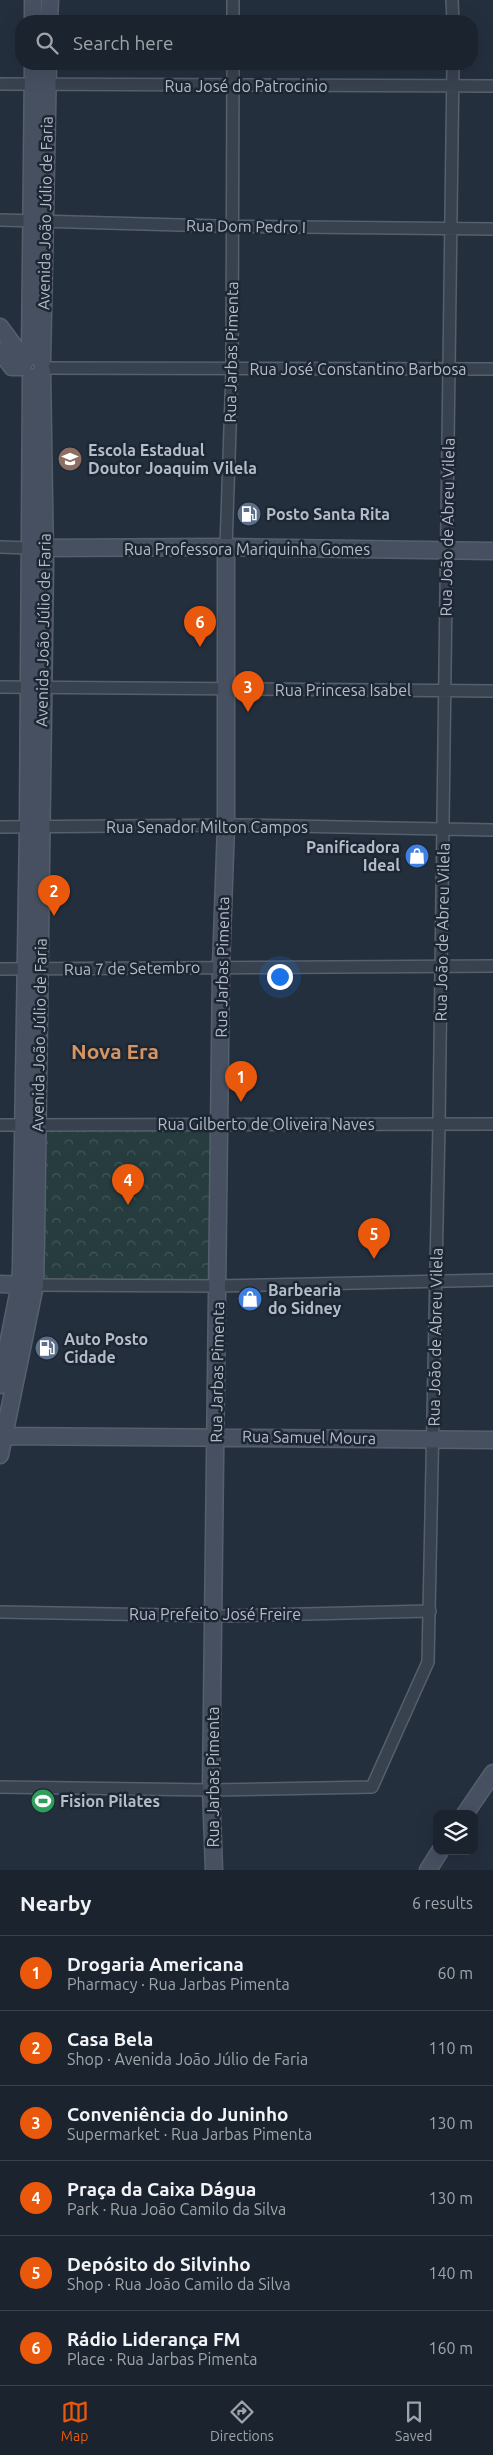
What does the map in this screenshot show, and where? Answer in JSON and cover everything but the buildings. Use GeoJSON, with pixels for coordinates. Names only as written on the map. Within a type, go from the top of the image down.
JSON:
{"type":"FeatureCollection","features":[{"type":"Feature","properties":{"kind":"street"},"geometry":{"type":"LineString","coordinates":[[33,0],[33,15]]}},
{"type":"Feature","properties":{"kind":"street"},"geometry":{"type":"LineString","coordinates":[[50,0],[50,15]]}},
{"type":"Feature","properties":{"kind":"street"},"geometry":{"type":"LineString","coordinates":[[233,0],[233,15]]}},
{"type":"Feature","properties":{"kind":"street"},"geometry":{"type":"LineString","coordinates":[[452,0],[452,15]]}},
{"type":"Feature","properties":{"kind":"street","name":"Avenida João Júlio de Faria"},"geometry":{"type":"LineString","coordinates":[[34,70],[40,84]]}},
{"type":"Feature","properties":{"kind":"street","name":"Avenida João Júlio de Faria"},"geometry":{"type":"LineString","coordinates":[[0,1454],[27,1284],[31,1125],[37,548],[28,366],[39,222],[40,84],[46,70]]}},
{"type":"Feature","properties":{"kind":"street","name":"Rua Jarbas Pimenta"},"geometry":{"type":"LineString","coordinates":[[214,1870],[211,1790],[221,1123],[221,966],[226,825],[226,547],[232,369],[233,70]]}},
{"type":"Feature","properties":{"kind":"street","name":"Rua João de Abreu Vilela"},"geometry":{"type":"LineString","coordinates":[[211,1790],[372,1787],[428,1662],[439,1124],[453,70]]}},
{"type":"Feature","properties":{"kind":"street","name":"Rua José do Patrocinio"},"geometry":{"type":"LineString","coordinates":[[0,84],[493,86]]}},
{"type":"Feature","properties":{"kind":"street","name":"Rua Dom Pedro I"},"geometry":{"type":"LineString","coordinates":[[0,220],[233,226],[493,229]]}},
{"type":"Feature","properties":{"kind":"street"},"geometry":{"type":"LineString","coordinates":[[0,327],[28,366]]}},
{"type":"Feature","properties":{"kind":"street"},"geometry":{"type":"LineString","coordinates":[[0,351],[28,366]]}},
{"type":"Feature","properties":{"kind":"street","name":"Rua José Constantino Barbosa"},"geometry":{"type":"LineString","coordinates":[[28,366],[232,369],[493,369]]}},
{"type":"Feature","properties":{"kind":"street","name":"Rua Professora Mariquinha Gomes"},"geometry":{"type":"LineString","coordinates":[[0,548],[226,547],[493,551]]}},
{"type":"Feature","properties":{"kind":"street","name":"Rua Princesa Isabel"},"geometry":{"type":"LineString","coordinates":[[0,687],[493,690]]}},
{"type":"Feature","properties":{"kind":"street","name":"Rua Senador Milton Campos"},"geometry":{"type":"LineString","coordinates":[[0,827],[226,825],[493,830]]}},
{"type":"Feature","properties":{"kind":"street","name":"Rua 7 de Setembro"},"geometry":{"type":"LineString","coordinates":[[0,969],[221,966],[493,966]]}},
{"type":"Feature","properties":{"kind":"street","name":"Rua Gilberto de Oliveira Naves"},"geometry":{"type":"LineString","coordinates":[[0,1125],[221,1123],[493,1124]]}},
{"type":"Feature","properties":{"kind":"street"},"geometry":{"type":"LineString","coordinates":[[0,1284],[218,1286],[493,1280]]}},
{"type":"Feature","properties":{"kind":"street","name":"Avenida João Júlio de Faria"},"geometry":{"type":"LineString","coordinates":[[0,1385],[17,1340]]}},
{"type":"Feature","properties":{"kind":"street","name":"Rua Samuel Moura"},"geometry":{"type":"LineString","coordinates":[[2,1436],[216,1436],[493,1440]]}},
{"type":"Feature","properties":{"kind":"street","name":"Rua Prefeito José Freire"},"geometry":{"type":"LineString","coordinates":[[0,1612],[214,1616],[430,1611]]}},
{"type":"Feature","properties":{"kind":"street"},"geometry":{"type":"LineString","coordinates":[[468,1810],[493,1773]]}},
{"type":"Feature","properties":{"kind":"street"},"geometry":{"type":"LineString","coordinates":[[0,1787],[211,1790]]}},
{"type":"Feature","properties":{"kind":"street"},"geometry":{"type":"LineString","coordinates":[[428,1870],[437,1855]]}},
{"type":"Feature","properties":{"kind":"green space"},"geometry":{"type":"Polygon","coordinates":[[[42,1128],[218,1131],[213,1280],[38,1280],[42,1128]]]}},
{"type":"Feature","properties":{"kind":"place","name":"Escola Estadual Doutor Joaquim Vilela"},"geometry":{"type":"Point","coordinates":[70,459]}},
{"type":"Feature","properties":{"kind":"place","name":"Posto Santa Rita"},"geometry":{"type":"Point","coordinates":[249,514]}},
{"type":"Feature","properties":{"kind":"place","name":"Rádio Liderança FM"},"geometry":{"type":"Point","coordinates":[200,647]}},
{"type":"Feature","properties":{"kind":"place","name":"Conveniência do Juninho"},"geometry":{"type":"Point","coordinates":[248,712]}},
{"type":"Feature","properties":{"kind":"place","name":"Panificadora Ideal"},"geometry":{"type":"Point","coordinates":[417,856]}},
{"type":"Feature","properties":{"kind":"place","name":"Casa Bela"},"geometry":{"type":"Point","coordinates":[54,916]}},
{"type":"Feature","properties":{"kind":"place","name":"Drogaria Americana"},"geometry":{"type":"Point","coordinates":[241,1102]}},
{"type":"Feature","properties":{"kind":"place","name":"Praça da Caixa Dágua"},"geometry":{"type":"Point","coordinates":[128,1205]}},
{"type":"Feature","properties":{"kind":"place","name":"Depósito do Silvinho"},"geometry":{"type":"Point","coordinates":[374,1259]}},
{"type":"Feature","properties":{"kind":"place","name":"Barbearia do Sidney"},"geometry":{"type":"Point","coordinates":[250,1299]}},
{"type":"Feature","properties":{"kind":"place","name":"Auto Posto Cidade"},"geometry":{"type":"Point","coordinates":[47,1348]}},
{"type":"Feature","properties":{"kind":"place","name":"Fision Pilates"},"geometry":{"type":"Point","coordinates":[43,1801]}},
{"type":"Feature","properties":{"kind":"district","name":"Nova Era"},"geometry":{"type":"Point","coordinates":[115,1052]}}]}
